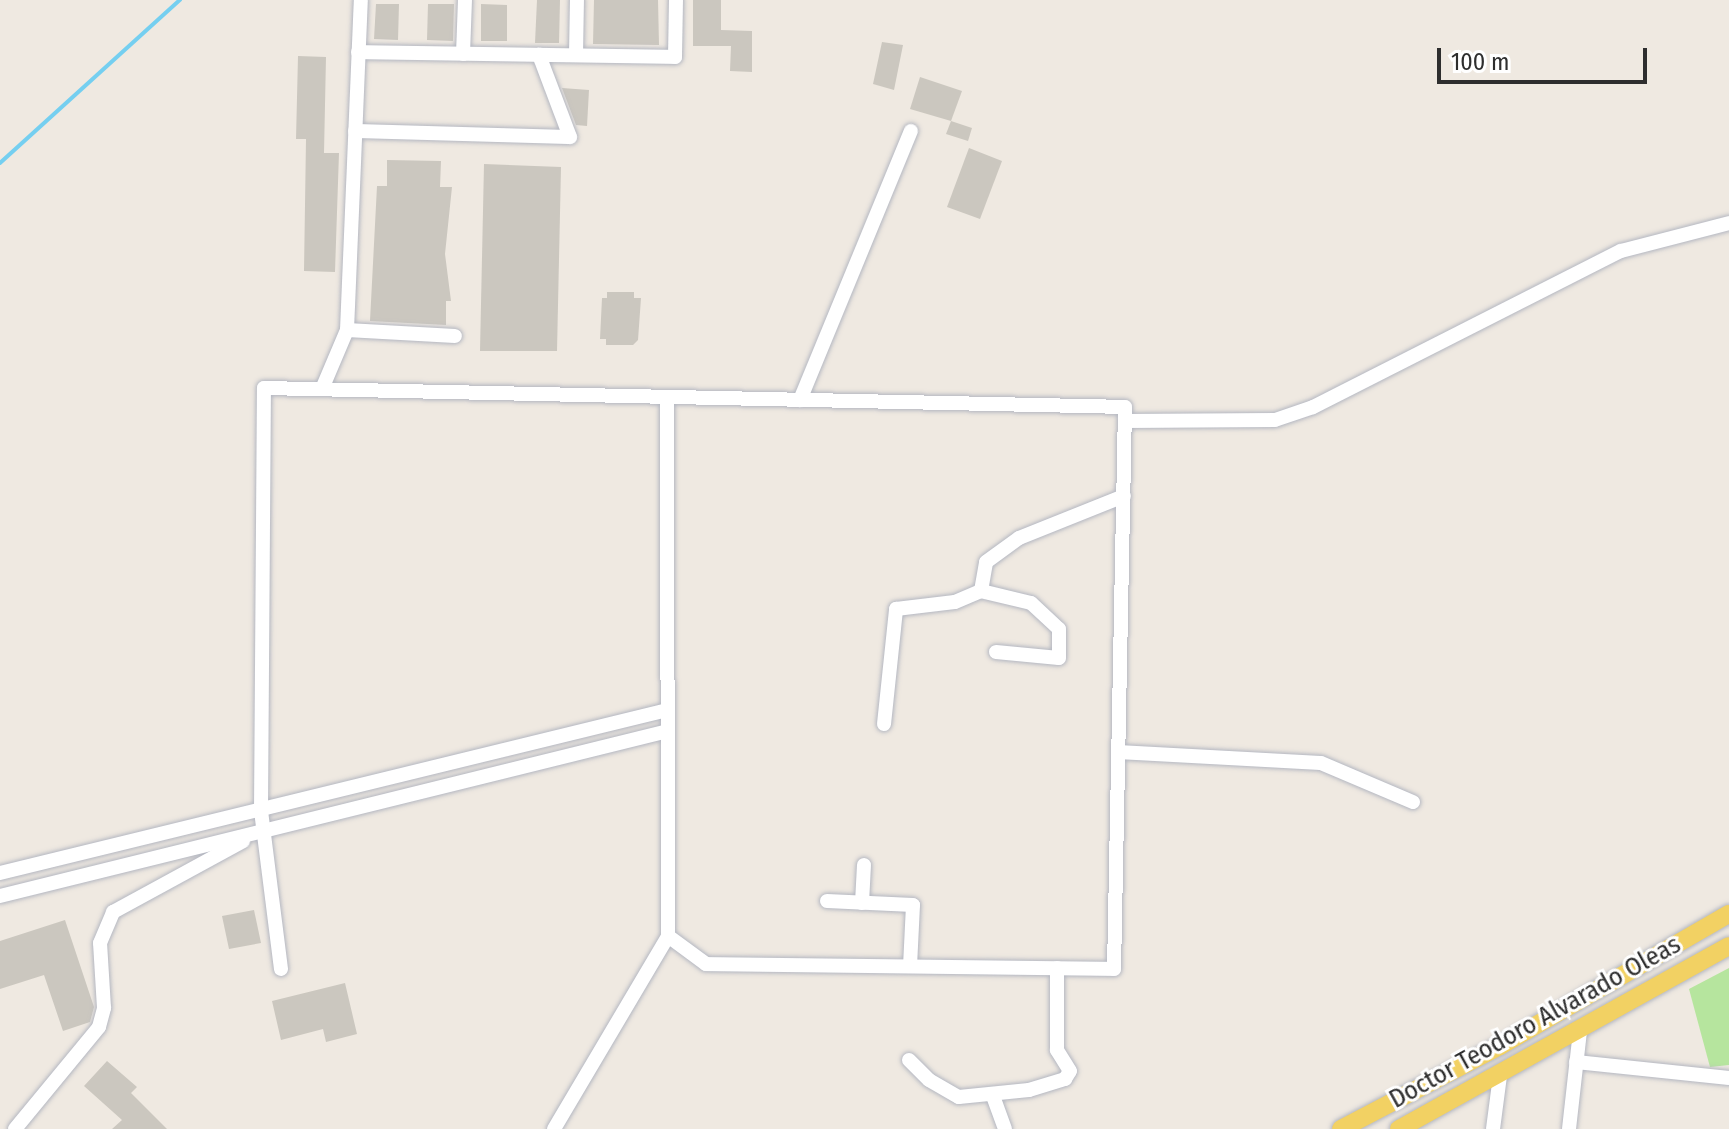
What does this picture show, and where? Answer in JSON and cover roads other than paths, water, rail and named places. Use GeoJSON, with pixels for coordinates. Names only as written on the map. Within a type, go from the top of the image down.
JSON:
{"type":"FeatureCollection","features":[{"type":"Feature","properties":{"kind":"main road","name":"Doctor Teodoro Alvarado Oleas"},"geometry":{"type":"LineString","coordinates":[[1341,1129],[1500,1046],[1729,914]]}},
{"type":"Feature","properties":{"kind":"main road","name":"Doctor Teodoro Alvarado Oleas"},"geometry":{"type":"LineString","coordinates":[[1399,1129],[1500,1076],[1729,946]]}},
{"type":"Feature","properties":{"kind":"street"},"geometry":{"type":"LineString","coordinates":[[322,389],[347,330],[361,0]]}},
{"type":"Feature","properties":{"kind":"street"},"geometry":{"type":"LineString","coordinates":[[463,54],[465,0]]}},
{"type":"Feature","properties":{"kind":"street"},"geometry":{"type":"LineString","coordinates":[[576,55],[577,0]]}},
{"type":"Feature","properties":{"kind":"street"},"geometry":{"type":"LineString","coordinates":[[358,52],[675,57],[676,0]]}},
{"type":"Feature","properties":{"kind":"street"},"geometry":{"type":"LineString","coordinates":[[355,131],[570,137],[539,55]]}},
{"type":"Feature","properties":{"kind":"street"},"geometry":{"type":"LineString","coordinates":[[800,400],[911,131]]}},
{"type":"Feature","properties":{"kind":"street"},"geometry":{"type":"LineString","coordinates":[[1125,421],[1275,420],[1313,407],[1621,251],[1729,223]]}},
{"type":"Feature","properties":{"kind":"street"},"geometry":{"type":"LineString","coordinates":[[347,330],[455,336]]}},
{"type":"Feature","properties":{"kind":"street"},"geometry":{"type":"LineString","coordinates":[[281,969],[261,810],[264,388],[1125,407],[1114,969],[706,964],[668,936]]}},
{"type":"Feature","properties":{"kind":"street"},"geometry":{"type":"LineString","coordinates":[[554,1129],[668,936],[667,397]]}},
{"type":"Feature","properties":{"kind":"street"},"geometry":{"type":"LineString","coordinates":[[981,591],[986,562],[1019,538],[1124,496]]}},
{"type":"Feature","properties":{"kind":"street"},"geometry":{"type":"LineString","coordinates":[[884,724],[896,609],[955,602],[981,591],[1031,603],[1059,629],[1059,658],[996,652]]}},
{"type":"Feature","properties":{"kind":"street"},"geometry":{"type":"LineString","coordinates":[[0,873],[667,710]]}},
{"type":"Feature","properties":{"kind":"street"},"geometry":{"type":"LineString","coordinates":[[0,896],[668,731]]}},
{"type":"Feature","properties":{"kind":"street"},"geometry":{"type":"LineString","coordinates":[[1118,752],[1321,763],[1413,802]]}},
{"type":"Feature","properties":{"kind":"street"},"geometry":{"type":"LineString","coordinates":[[15,1129],[99,1027],[104,1008],[100,943],[113,912],[264,830]]}},
{"type":"Feature","properties":{"kind":"street"},"geometry":{"type":"LineString","coordinates":[[862,903],[864,865]]}},
{"type":"Feature","properties":{"kind":"street"},"geometry":{"type":"LineString","coordinates":[[827,901],[913,905],[910,966]]}},
{"type":"Feature","properties":{"kind":"street"},"geometry":{"type":"LineString","coordinates":[[909,1060],[929,1080],[959,1097],[1029,1090],[1069,1074],[1057,1050],[1057,968]]}},
{"type":"Feature","properties":{"kind":"street"},"geometry":{"type":"LineString","coordinates":[[1569,1129],[1580,1031]]}},
{"type":"Feature","properties":{"kind":"street"},"geometry":{"type":"LineString","coordinates":[[1576,1062],[1729,1078]]}},
{"type":"Feature","properties":{"kind":"street"},"geometry":{"type":"LineString","coordinates":[[1493,1129],[1500,1076]]}},
{"type":"Feature","properties":{"kind":"street"},"geometry":{"type":"LineString","coordinates":[[993,1096],[1005,1129]]}},
{"type":"Feature","properties":{"kind":"waterway"},"geometry":{"type":"LineString","coordinates":[[0,163],[180,0]]}}]}
